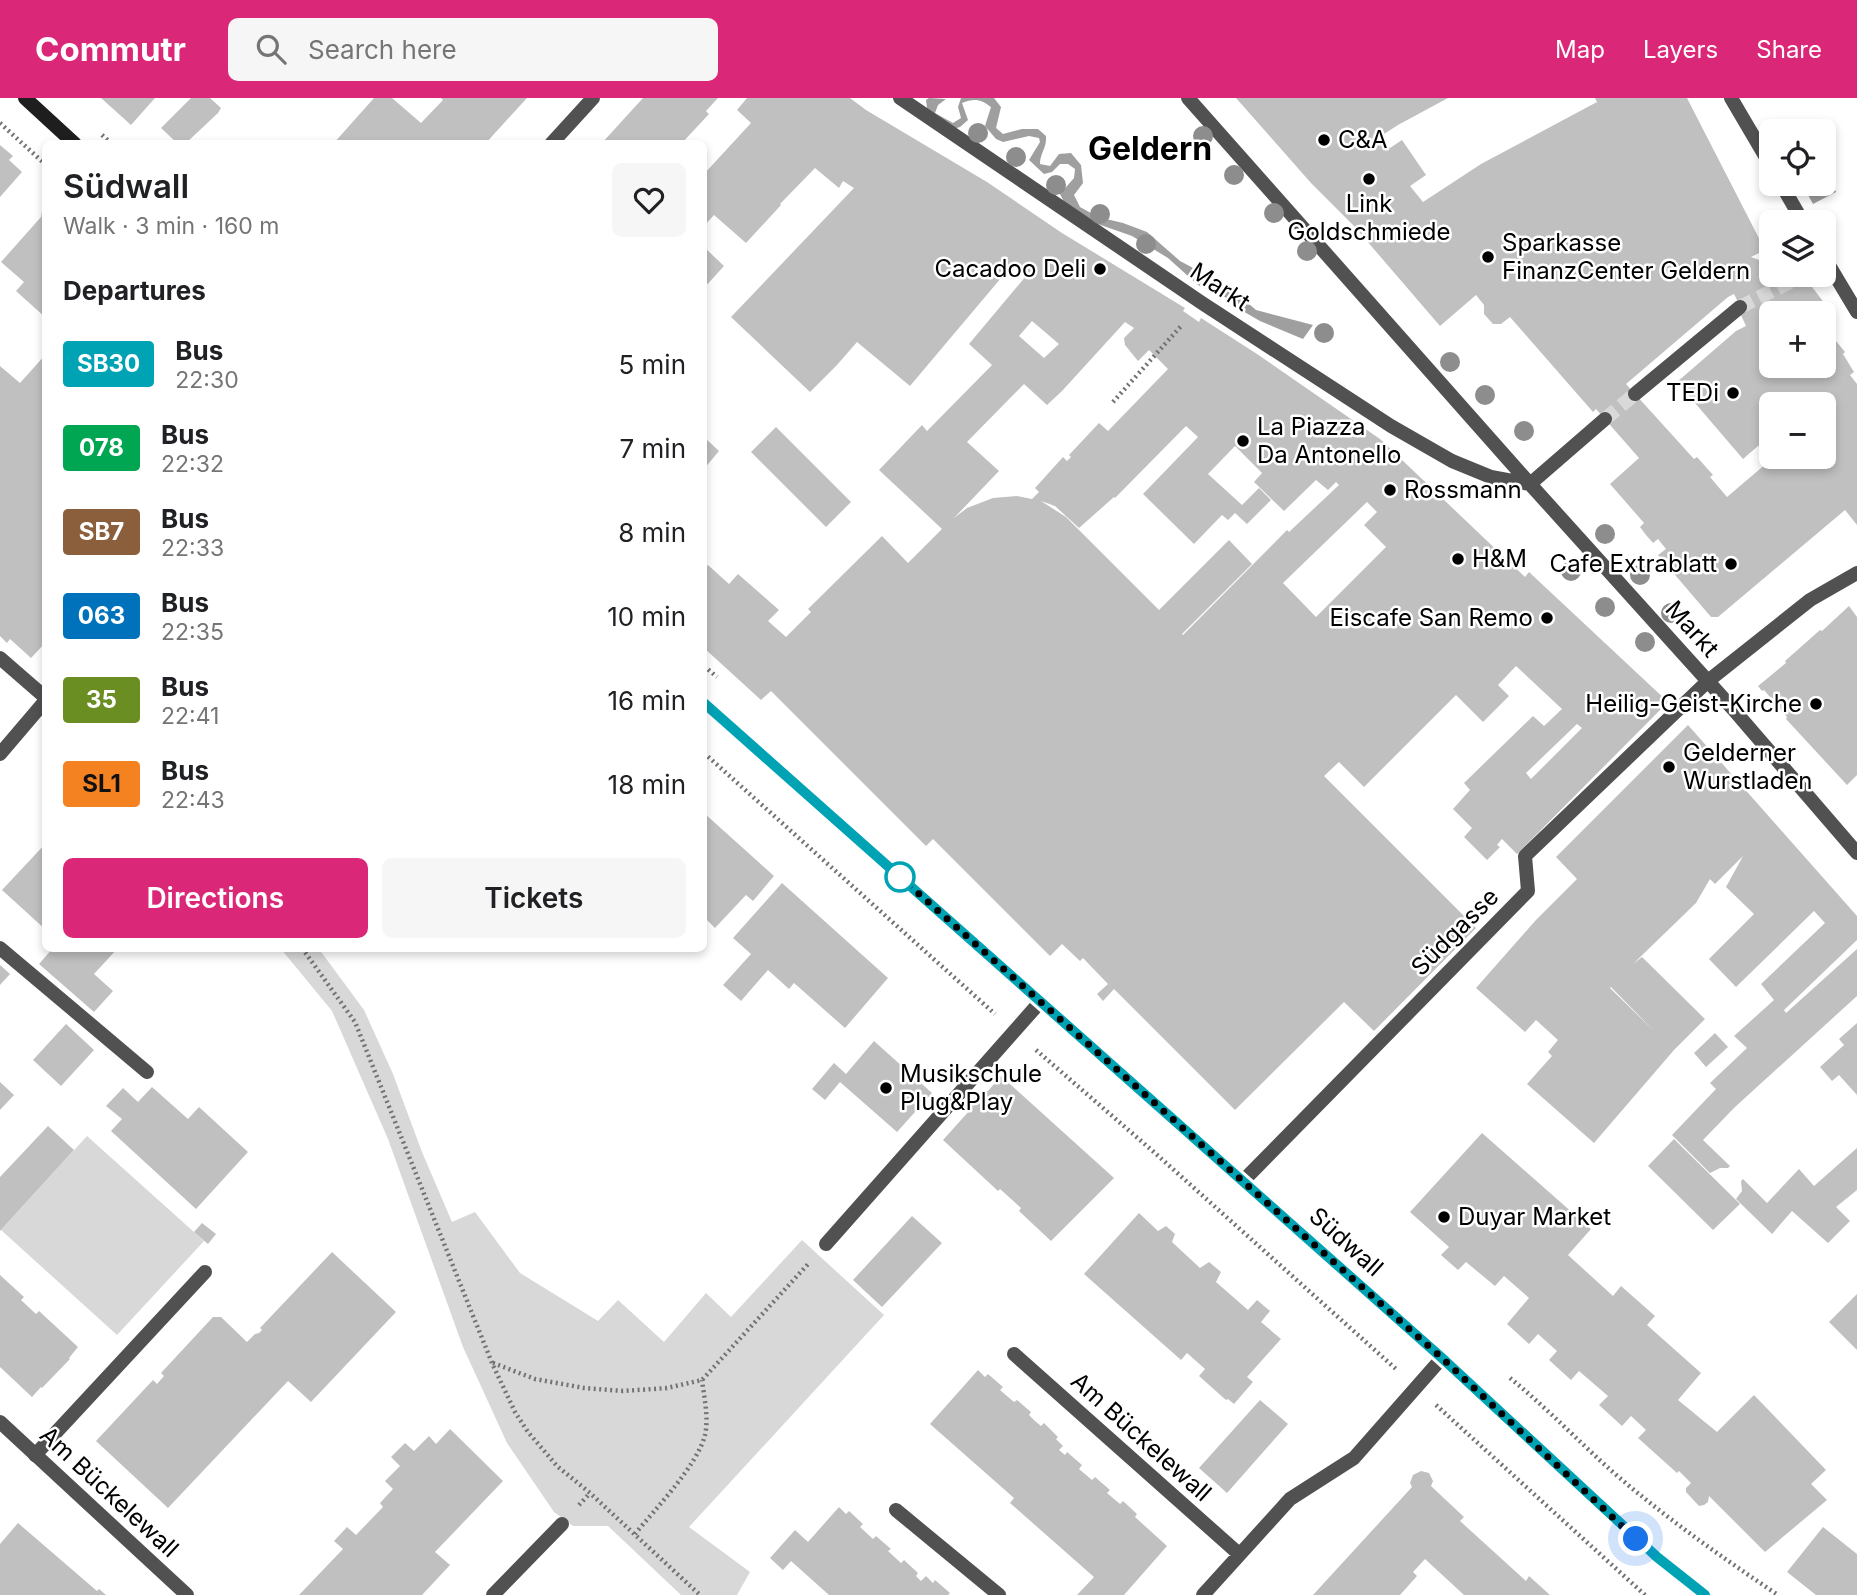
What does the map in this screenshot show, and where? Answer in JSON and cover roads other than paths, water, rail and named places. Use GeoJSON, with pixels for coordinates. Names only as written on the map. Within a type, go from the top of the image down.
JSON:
{"type":"FeatureCollection","features":[{"type":"Feature","properties":{"kind":"street"},"geometry":{"type":"LineString","coordinates":[[25,98],[71,140]]}},
{"type":"Feature","properties":{"kind":"street"},"geometry":{"type":"LineString","coordinates":[[555,140],[593,98]]}},
{"type":"Feature","properties":{"kind":"street","name":"Markt"},"geometry":{"type":"LineString","coordinates":[[900,98],[1202,303],[1391,426],[1452,461],[1491,477],[1530,484]]}},
{"type":"Feature","properties":{"kind":"street","name":"Markt"},"geometry":{"type":"LineString","coordinates":[[1188,98],[1708,681],[1857,853]]}},
{"type":"Feature","properties":{"kind":"street"},"geometry":{"type":"LineString","coordinates":[[1731,98],[1759,146]]}},
{"type":"Feature","properties":{"kind":"street"},"geometry":{"type":"LineString","coordinates":[[1836,280],[1857,312]]}},
{"type":"Feature","properties":{"kind":"street"},"geometry":{"type":"LineString","coordinates":[[1636,394],[1740,307]]}},
{"type":"Feature","properties":{"kind":"street"},"geometry":{"type":"LineString","coordinates":[[1530,484],[1605,419]]}},
{"type":"Feature","properties":{"kind":"street"},"geometry":{"type":"LineString","coordinates":[[1708,681],[1810,600],[1857,573]]}},
{"type":"Feature","properties":{"kind":"street"},"geometry":{"type":"LineString","coordinates":[[0,658],[42,695]]}},
{"type":"Feature","properties":{"kind":"street","name":"Südgasse"},"geometry":{"type":"LineString","coordinates":[[1243,1181],[1528,891],[1525,856],[1708,681]]}},
{"type":"Feature","properties":{"kind":"street"},"geometry":{"type":"LineString","coordinates":[[0,754],[42,704]]}},
{"type":"Feature","properties":{"kind":"street","name":"Südwall"},"geometry":{"type":"LineString","coordinates":[[707,706],[1442,1358],[1657,1557],[1705,1595]]}},
{"type":"Feature","properties":{"kind":"street"},"geometry":{"type":"LineString","coordinates":[[0,948],[147,1072]]}},
{"type":"Feature","properties":{"kind":"street"},"geometry":{"type":"LineString","coordinates":[[826,1244],[1041,1001]]}},
{"type":"Feature","properties":{"kind":"street"},"geometry":{"type":"LineString","coordinates":[[36,1455],[205,1272]]}},
{"type":"Feature","properties":{"kind":"street","name":"Am Bückelewall"},"geometry":{"type":"LineString","coordinates":[[1014,1354],[1239,1554]]}},
{"type":"Feature","properties":{"kind":"street"},"geometry":{"type":"LineString","coordinates":[[1203,1595],[1290,1499],[1354,1458],[1442,1358]]}},
{"type":"Feature","properties":{"kind":"street","name":"Am Bückelewall"},"geometry":{"type":"LineString","coordinates":[[0,1422],[187,1595]]}},
{"type":"Feature","properties":{"kind":"street"},"geometry":{"type":"LineString","coordinates":[[896,1510],[999,1595]]}},
{"type":"Feature","properties":{"kind":"street"},"geometry":{"type":"LineString","coordinates":[[493,1595],[562,1524]]}},
{"type":"Feature","properties":{"kind":"tunnel"},"geometry":{"type":"LineString","coordinates":[[1740,307],[1780,287]]}},
{"type":"Feature","properties":{"kind":"tunnel"},"geometry":{"type":"LineString","coordinates":[[1605,419],[1635,394]]}},
{"type":"Feature","properties":{"kind":"place","name":"C&A"},"geometry":{"type":"Point","coordinates":[1324,140]}},
{"type":"Feature","properties":{"kind":"place","name":"Link Goldschmiede"},"geometry":{"type":"Point","coordinates":[1369,179]}},
{"type":"Feature","properties":{"kind":"place","name":"Sparkasse FinanzCenter Geldern"},"geometry":{"type":"Point","coordinates":[1488,257]}},
{"type":"Feature","properties":{"kind":"place","name":"Cacadoo Deli"},"geometry":{"type":"Point","coordinates":[1100,269]}},
{"type":"Feature","properties":{"kind":"place","name":"TEDi"},"geometry":{"type":"Point","coordinates":[1733,393]}},
{"type":"Feature","properties":{"kind":"place","name":"La Piazza Da Antonello"},"geometry":{"type":"Point","coordinates":[1243,441]}},
{"type":"Feature","properties":{"kind":"place","name":"Rossmann"},"geometry":{"type":"Point","coordinates":[1390,490]}},
{"type":"Feature","properties":{"kind":"place","name":"H&M"},"geometry":{"type":"Point","coordinates":[1458,559]}},
{"type":"Feature","properties":{"kind":"place","name":"Cafe Extrablatt"},"geometry":{"type":"Point","coordinates":[1731,564]}},
{"type":"Feature","properties":{"kind":"place","name":"Eiscafe San Remo"},"geometry":{"type":"Point","coordinates":[1547,618]}},
{"type":"Feature","properties":{"kind":"place","name":"Heilig-Geist-Kirche"},"geometry":{"type":"Point","coordinates":[1816,704]}},
{"type":"Feature","properties":{"kind":"place","name":"Gelderner Wurstladen"},"geometry":{"type":"Point","coordinates":[1669,767]}},
{"type":"Feature","properties":{"kind":"place","name":"Musikschule Plug&Play"},"geometry":{"type":"Point","coordinates":[886,1088]}},
{"type":"Feature","properties":{"kind":"place","name":"Duyar Market"},"geometry":{"type":"Point","coordinates":[1444,1217]}},
{"type":"Feature","properties":{"kind":"district","name":"Geldern"},"geometry":{"type":"Point","coordinates":[1150,149]}}]}
